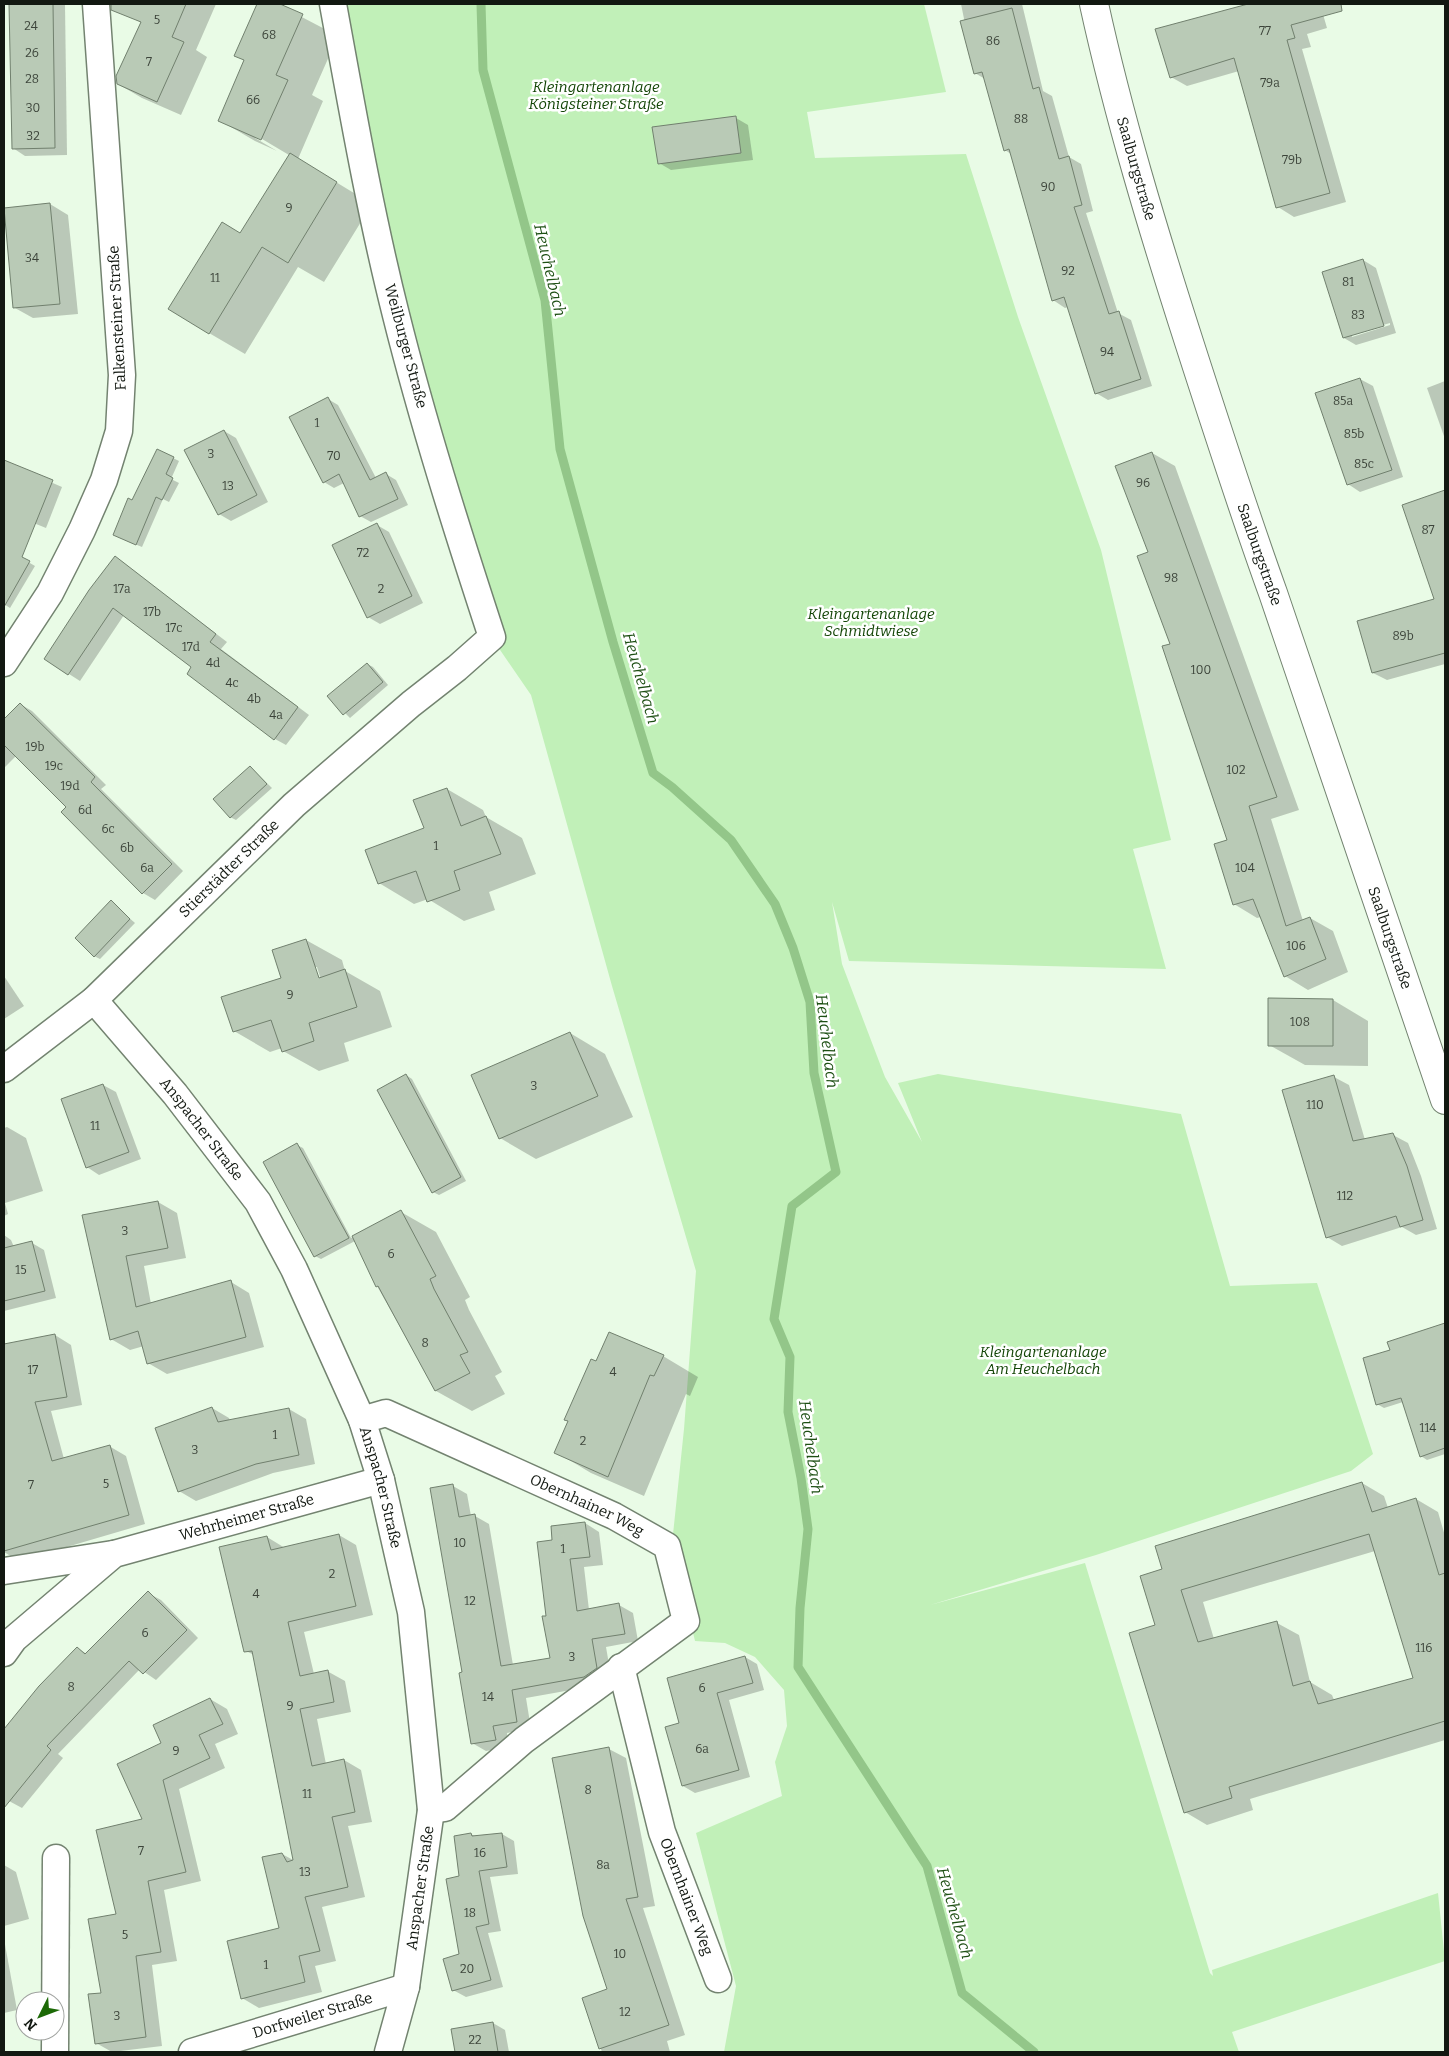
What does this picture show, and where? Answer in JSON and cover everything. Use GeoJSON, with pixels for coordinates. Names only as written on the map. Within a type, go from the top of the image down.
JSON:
{"type":"FeatureCollection","features":[{"type":"Feature","properties":{"kind":"street","name":"Falkensteiner Straße"},"geometry":{"type":"LineString","coordinates":[[4,664],[50,593],[82,530],[104,480],[119,431],[122,376],[96,4]]}},
{"type":"Feature","properties":{"kind":"street","name":"Weilburger Straße"},"geometry":{"type":"LineString","coordinates":[[333,4],[355,131],[396,314],[445,494],[492,637],[457,668]]}},
{"type":"Feature","properties":{"kind":"street","name":"Saalburgstraße"},"geometry":{"type":"LineString","coordinates":[[1094,4],[1133,162],[1176,303],[1241,505],[1445,1100]]}},
{"type":"Feature","properties":{"kind":"street","name":"Stierstädter Straße"},"geometry":{"type":"LineString","coordinates":[[4,1070],[94,1000],[294,805],[410,704],[457,668]]}},
{"type":"Feature","properties":{"kind":"street","name":"Anspacher Straße"},"geometry":{"type":"LineString","coordinates":[[94,1000],[175,1094],[258,1202],[294,1269],[362,1420],[381,1480],[411,1612],[431,1810],[406,1987],[388,2052]]}},
{"type":"Feature","properties":{"kind":"street","name":"Obernhainer Weg"},"geometry":{"type":"LineString","coordinates":[[362,1420],[386,1412],[614,1516],[667,1546],[686,1621],[524,1740],[445,1808],[431,1810]]}},
{"type":"Feature","properties":{"kind":"street","name":"Wehrheimer Straße"},"geometry":{"type":"LineString","coordinates":[[4,1571],[114,1554],[381,1480]]}},
{"type":"Feature","properties":{"kind":"street","name":"Wehrheimer Straße"},"geometry":{"type":"LineString","coordinates":[[4,1653],[14,1640],[114,1554]]}},
{"type":"Feature","properties":{"kind":"street","name":"Obernhainer Weg"},"geometry":{"type":"LineString","coordinates":[[621,1667],[662,1832],[718,1979]]}},
{"type":"Feature","properties":{"kind":"street"},"geometry":{"type":"LineString","coordinates":[[55,2052],[56,1858]]}},
{"type":"Feature","properties":{"kind":"street","name":"Dorfweiler Straße"},"geometry":{"type":"LineString","coordinates":[[192,2052],[406,1987]]}},
{"type":"Feature","properties":{"kind":"green space"},"geometry":{"type":"Polygon","coordinates":[[[333,4],[924,4],[946,92],[807,112],[815,158],[966,154],[1018,317],[1101,550],[1171,840],[1133,849],[1166,969],[849,961],[832,902],[842,964],[885,1077],[922,1142],[898,1083],[938,1074],[1181,1114],[1230,1286],[1317,1283],[1373,1454],[1351,1471],[1096,1555],[930,1605],[1085,1563],[1210,1973],[1213,1976],[1212,1970],[1438,1893],[1445,1961],[1232,2032],[1239,2052],[724,2052],[736,1986],[696,1833],[782,1796],[775,1762],[787,1726],[784,1690],[755,1657],[725,1643],[695,1641],[672,1544],[684,1429],[696,1271],[612,986],[531,695],[496,644],[445,494],[333,4]]]}},
{"type":"Feature","properties":{"kind":"building"},"geometry":{"type":"Polygon","coordinates":[[[9,4],[53,4],[55,148],[12,149],[9,4]]]}},
{"type":"Feature","properties":{"kind":"building"},"geometry":{"type":"Polygon","coordinates":[[[111,4],[186,4],[172,37],[184,42],[157,102],[117,84],[116,76],[141,22],[111,10],[111,4]]]}},
{"type":"Feature","properties":{"kind":"building"},"geometry":{"type":"Polygon","coordinates":[[[257,4],[280,4],[303,14],[276,75],[288,80],[261,140],[218,121],[244,60],[234,56],[257,4]]]}},
{"type":"Feature","properties":{"kind":"building"},"geometry":{"type":"Polygon","coordinates":[[[1248,4],[1341,4],[1342,11],[1291,25],[1295,38],[1287,40],[1330,193],[1276,208],[1234,58],[1170,78],[1155,29],[1248,4]]]}},
{"type":"Feature","properties":{"kind":"building"},"geometry":{"type":"Polygon","coordinates":[[[1012,8],[1033,89],[1039,87],[1059,159],[1069,156],[1082,205],[1074,207],[1109,314],[1119,311],[1141,379],[1095,394],[1064,297],[1052,301],[1009,149],[1004,151],[982,72],[974,74],[960,21],[1012,8]]]}},
{"type":"Feature","properties":{"kind":"building"},"geometry":{"type":"Polygon","coordinates":[[[736,116],[741,153],[658,164],[652,127],[736,116]]]}},
{"type":"Feature","properties":{"kind":"building"},"geometry":{"type":"Polygon","coordinates":[[[290,153],[337,182],[288,263],[262,247],[209,334],[168,309],[222,222],[240,233],[290,153]]]}},
{"type":"Feature","properties":{"kind":"building"},"geometry":{"type":"Polygon","coordinates":[[[50,203],[60,304],[13,308],[4,208],[50,203]]]}},
{"type":"Feature","properties":{"kind":"building"},"geometry":{"type":"Polygon","coordinates":[[[1363,259],[1384,326],[1343,338],[1322,272],[1363,259]]]}},
{"type":"Feature","properties":{"kind":"building"},"geometry":{"type":"Polygon","coordinates":[[[1360,378],[1392,470],[1347,485],[1315,393],[1360,378]]]}},
{"type":"Feature","properties":{"kind":"building"},"geometry":{"type":"Polygon","coordinates":[[[328,397],[370,480],[386,472],[398,499],[359,517],[339,474],[323,483],[289,417],[328,397]]]}},
{"type":"Feature","properties":{"kind":"building"},"geometry":{"type":"Polygon","coordinates":[[[224,430],[257,495],[218,515],[184,450],[224,430]]]}},
{"type":"Feature","properties":{"kind":"building"},"geometry":{"type":"Polygon","coordinates":[[[157,449],[174,457],[166,474],[173,478],[162,500],[156,497],[136,545],[113,535],[128,498],[132,500],[157,449]]]}},
{"type":"Feature","properties":{"kind":"building"},"geometry":{"type":"Polygon","coordinates":[[[1152,452],[1277,797],[1249,806],[1286,926],[1310,917],[1326,959],[1284,977],[1253,899],[1233,905],[1214,844],[1227,840],[1162,646],[1170,644],[1137,556],[1148,552],[1115,466],[1152,452]]]}},
{"type":"Feature","properties":{"kind":"building"},"geometry":{"type":"Polygon","coordinates":[[[4,460],[53,480],[22,557],[30,561],[4,607],[4,460]]]}},
{"type":"Feature","properties":{"kind":"building"},"geometry":{"type":"Polygon","coordinates":[[[1445,490],[1445,653],[1372,673],[1357,621],[1434,599],[1402,505],[1445,490]]]}},
{"type":"Feature","properties":{"kind":"building"},"geometry":{"type":"Polygon","coordinates":[[[377,523],[412,596],[367,618],[332,545],[377,523]]]}},
{"type":"Feature","properties":{"kind":"building"},"geometry":{"type":"Polygon","coordinates":[[[115,556],[216,634],[210,642],[298,707],[274,740],[187,674],[191,667],[113,608],[68,675],[44,659],[89,590],[115,556]]]}},
{"type":"Feature","properties":{"kind":"building"},"geometry":{"type":"Polygon","coordinates":[[[367,663],[383,682],[343,715],[327,696],[367,663]]]}},
{"type":"Feature","properties":{"kind":"building"},"geometry":{"type":"Polygon","coordinates":[[[20,703],[95,777],[91,782],[172,864],[142,894],[61,812],[66,807],[4,745],[4,719],[20,703]]]}},
{"type":"Feature","properties":{"kind":"building"},"geometry":{"type":"Polygon","coordinates":[[[250,766],[267,784],[230,818],[213,799],[250,766]]]}},
{"type":"Feature","properties":{"kind":"building"},"geometry":{"type":"Polygon","coordinates":[[[447,788],[461,826],[486,816],[501,854],[454,871],[460,890],[427,902],[416,871],[378,884],[365,850],[424,828],[413,800],[447,788]]]}},
{"type":"Feature","properties":{"kind":"building"},"geometry":{"type":"Polygon","coordinates":[[[111,900],[130,919],[94,957],[75,938],[111,900]]]}},
{"type":"Feature","properties":{"kind":"building"},"geometry":{"type":"Polygon","coordinates":[[[306,939],[319,978],[345,969],[357,1007],[309,1023],[314,1041],[282,1052],[271,1020],[233,1032],[221,997],[281,978],[272,950],[306,939]]]}},
{"type":"Feature","properties":{"kind":"building"},"geometry":{"type":"Polygon","coordinates":[[[1268,998],[1333,999],[1333,1046],[1268,1046],[1268,998]]]}},
{"type":"Feature","properties":{"kind":"building"},"geometry":{"type":"Polygon","coordinates":[[[570,1032],[598,1096],[499,1139],[471,1075],[570,1032]]]}},
{"type":"Feature","properties":{"kind":"building"},"geometry":{"type":"Polygon","coordinates":[[[406,1074],[461,1177],[432,1193],[377,1090],[406,1074]]]}},
{"type":"Feature","properties":{"kind":"building"},"geometry":{"type":"Polygon","coordinates":[[[1334,1075],[1353,1141],[1393,1133],[1407,1166],[1423,1220],[1400,1227],[1396,1216],[1326,1238],[1282,1090],[1334,1075]]]}},
{"type":"Feature","properties":{"kind":"building"},"geometry":{"type":"Polygon","coordinates":[[[103,1084],[129,1152],[86,1168],[61,1099],[103,1084]]]}},
{"type":"Feature","properties":{"kind":"building"},"geometry":{"type":"Polygon","coordinates":[[[297,1143],[349,1238],[314,1257],[263,1162],[297,1143]]]}},
{"type":"Feature","properties":{"kind":"building"},"geometry":{"type":"Polygon","coordinates":[[[158,1201],[168,1248],[126,1256],[136,1307],[231,1280],[246,1337],[147,1364],[138,1331],[110,1340],[82,1215],[158,1201]]]}},
{"type":"Feature","properties":{"kind":"building"},"geometry":{"type":"Polygon","coordinates":[[[401,1210],[436,1276],[430,1279],[434,1289],[468,1352],[460,1355],[470,1373],[435,1391],[378,1286],[376,1287],[352,1236],[401,1210]]]}},
{"type":"Feature","properties":{"kind":"building"},"geometry":{"type":"Polygon","coordinates":[[[32,1241],[45,1291],[4,1301],[4,1248],[32,1241]]]}},
{"type":"Feature","properties":{"kind":"building"},"geometry":{"type":"Polygon","coordinates":[[[1445,1323],[1445,1448],[1420,1457],[1401,1398],[1376,1405],[1363,1358],[1390,1350],[1387,1342],[1445,1323]]]}},
{"type":"Feature","properties":{"kind":"building"},"geometry":{"type":"Polygon","coordinates":[[[609,1332],[664,1355],[654,1376],[650,1375],[608,1477],[554,1453],[568,1421],[564,1420],[591,1359],[596,1361],[609,1332]]]}},
{"type":"Feature","properties":{"kind":"building"},"geometry":{"type":"Polygon","coordinates":[[[55,1334],[67,1397],[35,1402],[52,1461],[110,1445],[129,1515],[4,1551],[4,1344],[55,1334]]]}},
{"type":"Feature","properties":{"kind":"building"},"geometry":{"type":"Polygon","coordinates":[[[212,1407],[218,1422],[289,1408],[299,1455],[256,1464],[178,1492],[155,1428],[212,1407]]]}},
{"type":"Feature","properties":{"kind":"building"},"geometry":{"type":"Polygon","coordinates":[[[1362,1482],[1372,1512],[1416,1498],[1439,1575],[1445,1573],[1445,1721],[1229,1787],[1232,1798],[1184,1813],[1129,1633],[1155,1625],[1140,1576],[1162,1569],[1155,1546],[1362,1482]],[[1369,1534],[1181,1590],[1198,1642],[1277,1621],[1293,1686],[1310,1681],[1318,1704],[1413,1678],[1369,1534]]]}},
{"type":"Feature","properties":{"kind":"building"},"geometry":{"type":"Polygon","coordinates":[[[453,1484],[459,1517],[475,1514],[501,1666],[550,1658],[542,1616],[546,1616],[537,1542],[552,1540],[551,1526],[585,1522],[590,1557],[570,1559],[577,1611],[619,1603],[625,1634],[592,1639],[597,1668],[584,1677],[512,1690],[517,1722],[493,1726],[496,1740],[471,1744],[459,1673],[462,1672],[430,1488],[453,1484]]]}},
{"type":"Feature","properties":{"kind":"building"},"geometry":{"type":"Polygon","coordinates":[[[339,1534],[356,1606],[288,1622],[300,1676],[328,1670],[334,1702],[300,1709],[312,1766],[344,1759],[355,1812],[332,1817],[348,1887],[305,1897],[320,1951],[299,1956],[305,1982],[241,1999],[227,1941],[279,1928],[262,1857],[282,1853],[287,1862],[293,1860],[252,1651],[244,1652],[219,1547],[267,1536],[271,1550],[339,1534]]]}},
{"type":"Feature","properties":{"kind":"building"},"geometry":{"type":"Polygon","coordinates":[[[148,1591],[187,1630],[143,1674],[129,1661],[47,1746],[51,1750],[4,1808],[4,1729],[39,1686],[77,1647],[85,1654],[148,1591]]]}},
{"type":"Feature","properties":{"kind":"building"},"geometry":{"type":"Polygon","coordinates":[[[745,1656],[753,1683],[717,1693],[739,1770],[682,1786],[665,1727],[679,1723],[667,1678],[745,1656]]]}},
{"type":"Feature","properties":{"kind":"building"},"geometry":{"type":"Polygon","coordinates":[[[210,1698],[223,1724],[199,1735],[210,1758],[163,1780],[186,1872],[148,1881],[161,1952],[136,1956],[146,2037],[95,2044],[88,1994],[101,1993],[88,1919],[116,1914],[96,1830],[142,1819],[117,1764],[161,1743],[153,1725],[210,1698]]]}},
{"type":"Feature","properties":{"kind":"building"},"geometry":{"type":"Polygon","coordinates":[[[609,1747],[638,1897],[626,1899],[669,2025],[599,2049],[582,1998],[607,1989],[583,1916],[552,1758],[609,1747]]]}},
{"type":"Feature","properties":{"kind":"building"},"geometry":{"type":"Polygon","coordinates":[[[471,1833],[472,1836],[502,1833],[507,1867],[479,1871],[489,1924],[476,1927],[491,1980],[452,1991],[443,1959],[459,1954],[446,1879],[459,1876],[454,1836],[471,1833]]]}},
{"type":"Feature","properties":{"kind":"building"},"geometry":{"type":"Polygon","coordinates":[[[493,2022],[498,2052],[455,2052],[451,2029],[493,2022]]]}},
{"type":"Feature","properties":{"kind":"waterway","name":"Heuchelbach"},"geometry":{"type":"LineString","coordinates":[[481,4],[483,70],[545,300],[560,449],[613,642],[653,773],[672,787],[731,840],[775,904],[793,948],[810,1002],[814,1073],[836,1172],[792,1206],[774,1319],[790,1357],[788,1412],[801,1478],[808,1529],[800,1608],[798,1667],[927,1866],[962,1993],[1034,2052]]}},
{"type":"Feature","properties":{"kind":"park label","name":"Kleingartenanlage Königsteiner Straße"},"geometry":{"type":"Point","coordinates":[596,96]}},
{"type":"Feature","properties":{"kind":"park label","name":"Kleingartenanlage Schmidtwiese"},"geometry":{"type":"Point","coordinates":[871,622]}},
{"type":"Feature","properties":{"kind":"park label","name":"Kleingartenanlage Am Heuchelbach"},"geometry":{"type":"Point","coordinates":[1043,1360]}}]}
